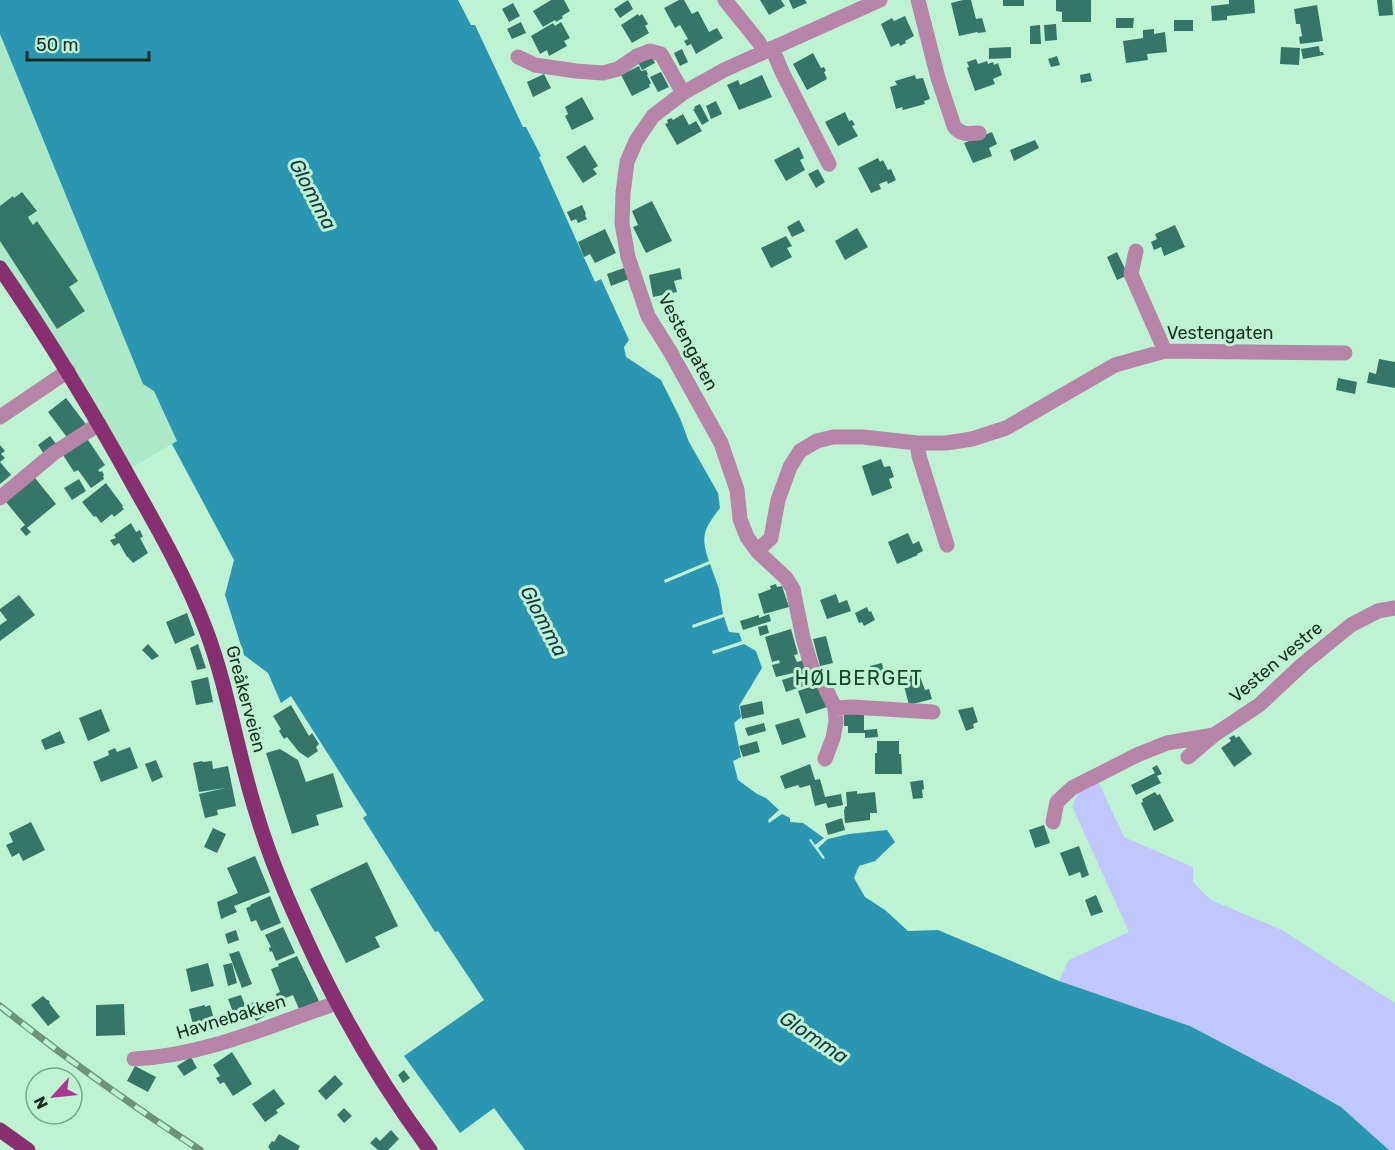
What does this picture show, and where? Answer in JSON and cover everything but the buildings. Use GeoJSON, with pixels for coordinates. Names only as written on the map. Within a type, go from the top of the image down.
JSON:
{"type":"FeatureCollection","features":[{"type":"Feature","properties":{"kind":"main road","name":"Greåkerveien"},"geometry":{"type":"LineString","coordinates":[[0,268],[68,371],[163,538],[191,594],[217,662],[255,809],[272,862],[289,904],[337,1003],[363,1049],[390,1094],[430,1150]]}},
{"type":"Feature","properties":{"kind":"main road"},"geometry":{"type":"LineString","coordinates":[[0,1130],[28,1150]]}},
{"type":"Feature","properties":{"kind":"street"},"geometry":{"type":"LineString","coordinates":[[726,0],[758,41],[768,50],[782,72],[830,164]]}},
{"type":"Feature","properties":{"kind":"street","name":"Vestengaten"},"geometry":{"type":"LineString","coordinates":[[835,708],[823,683],[812,668],[793,589],[747,537],[740,519],[737,490],[721,443],[648,316],[628,257],[622,223],[623,193],[627,162],[636,141],[653,116],[683,93],[724,70],[879,0]]}},
{"type":"Feature","properties":{"kind":"street"},"geometry":{"type":"LineString","coordinates":[[918,0],[938,78],[954,126],[962,133],[979,133]]}},
{"type":"Feature","properties":{"kind":"street"},"geometry":{"type":"LineString","coordinates":[[518,57],[535,64],[603,73],[618,69],[637,56],[650,51],[661,54],[683,93]]}},
{"type":"Feature","properties":{"kind":"street"},"geometry":{"type":"LineString","coordinates":[[1136,250],[1131,274],[1164,351]]}},
{"type":"Feature","properties":{"kind":"street","name":"Vestengaten"},"geometry":{"type":"LineString","coordinates":[[757,551],[771,538],[778,500],[790,466],[800,451],[817,441],[833,436],[917,443],[946,443],[972,439],[1006,428],[1115,364],[1164,351],[1344,353]]}},
{"type":"Feature","properties":{"kind":"street"},"geometry":{"type":"LineString","coordinates":[[0,417],[68,371]]}},
{"type":"Feature","properties":{"kind":"street"},"geometry":{"type":"LineString","coordinates":[[0,498],[54,453],[99,424]]}},
{"type":"Feature","properties":{"kind":"street"},"geometry":{"type":"LineString","coordinates":[[917,443],[947,545]]}},
{"type":"Feature","properties":{"kind":"street","name":"Vesten vestre"},"geometry":{"type":"LineString","coordinates":[[1188,758],[1214,735],[1259,705],[1303,664],[1351,625],[1378,611],[1395,608]]}},
{"type":"Feature","properties":{"kind":"street"},"geometry":{"type":"LineString","coordinates":[[825,759],[833,738],[836,722],[835,708],[933,712]]}},
{"type":"Feature","properties":{"kind":"street"},"geometry":{"type":"LineString","coordinates":[[1053,822],[1057,802],[1072,788],[1137,755],[1167,743],[1214,735]]}},
{"type":"Feature","properties":{"kind":"street","name":"Havnebakken"},"geometry":{"type":"LineString","coordinates":[[134,1059],[174,1056],[256,1033],[337,1003]]}},
{"type":"Feature","properties":{"kind":"shaded area"},"geometry":{"type":"Polygon","coordinates":[[[0,34],[143,383],[154,390],[177,441],[126,471],[0,268],[0,34]]]}},
{"type":"Feature","properties":{"kind":"shaded area"},"geometry":{"type":"Polygon","coordinates":[[[1098,781],[1124,837],[1193,867],[1193,882],[1211,900],[1282,930],[1395,1003],[1395,1150],[1389,1150],[1341,1107],[1190,1026],[1059,981],[1069,960],[1129,932],[1072,806],[1080,789],[1098,781]]]}},
{"type":"Feature","properties":{"kind":"water","name":"Glomma"},"geometry":{"type":"Polygon","coordinates":[[[0,0],[458,0],[471,25],[475,25],[523,127],[526,127],[541,156],[539,157],[595,282],[601,279],[629,340],[624,347],[626,357],[661,380],[689,442],[718,493],[720,508],[710,521],[704,538],[709,561],[664,580],[665,583],[710,564],[719,589],[723,614],[692,625],[693,628],[724,617],[729,632],[739,633],[742,641],[712,651],[713,654],[744,644],[756,651],[762,668],[739,706],[741,717],[734,723],[741,757],[733,761],[738,780],[766,798],[779,810],[768,820],[769,823],[782,814],[790,818],[790,822],[803,823],[824,838],[815,845],[811,839],[809,840],[823,859],[825,858],[818,848],[828,839],[887,830],[895,842],[875,861],[859,866],[854,878],[865,897],[885,910],[908,931],[938,930],[1059,981],[1190,1026],[1341,1107],[1389,1150],[525,1150],[494,1108],[460,1133],[404,1056],[484,1000],[438,931],[435,932],[363,818],[367,815],[291,696],[281,703],[268,673],[244,655],[225,595],[234,560],[172,444],[177,441],[154,391],[143,384],[0,34],[0,0]]]}},
{"type":"Feature","properties":{"kind":"railway"},"geometry":{"type":"LineString","coordinates":[[0,1006],[98,1080],[200,1150]]}},
{"type":"Feature","properties":{"kind":"district","name":"HØLBERGET"},"geometry":{"type":"Point","coordinates":[859,678]}}]}
